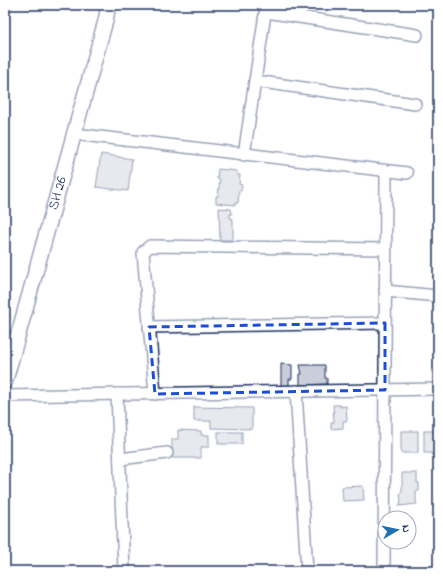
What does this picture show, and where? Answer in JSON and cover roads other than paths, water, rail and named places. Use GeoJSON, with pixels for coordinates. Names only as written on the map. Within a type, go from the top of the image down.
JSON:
{"type":"FeatureCollection","features":[{"type":"Feature","properties":{"kind":"main road","name":"SH 26"},"geometry":{"type":"LineString","coordinates":[[5,382],[106,19],[108,5]]}},
{"type":"Feature","properties":{"kind":"street"},"geometry":{"type":"LineString","coordinates":[[244,154],[266,9],[417,35]]}},
{"type":"Feature","properties":{"kind":"street"},"geometry":{"type":"LineString","coordinates":[[255,81],[415,104]]}},
{"type":"Feature","properties":{"kind":"street"},"geometry":{"type":"LineString","coordinates":[[74,134],[386,172],[407,173]]}},
{"type":"Feature","properties":{"kind":"street"},"geometry":{"type":"LineString","coordinates":[[384,571],[386,172]]}},
{"type":"Feature","properties":{"kind":"street"},"geometry":{"type":"LineString","coordinates":[[155,394],[143,252],[150,246],[385,249]]}},
{"type":"Feature","properties":{"kind":"street"},"geometry":{"type":"LineString","coordinates":[[385,291],[438,296]]}},
{"type":"Feature","properties":{"kind":"street"},"geometry":{"type":"LineString","coordinates":[[150,327],[385,323]]}},
{"type":"Feature","properties":{"kind":"street"},"geometry":{"type":"LineString","coordinates":[[5,396],[438,389]]}},
{"type":"Feature","properties":{"kind":"street"},"geometry":{"type":"LineString","coordinates":[[296,391],[306,571]]}},
{"type":"Feature","properties":{"kind":"street"},"geometry":{"type":"LineString","coordinates":[[117,394],[124,570]]}},
{"type":"Feature","properties":{"kind":"street"},"geometry":{"type":"LineString","coordinates":[[120,459],[167,454]]}}]}
